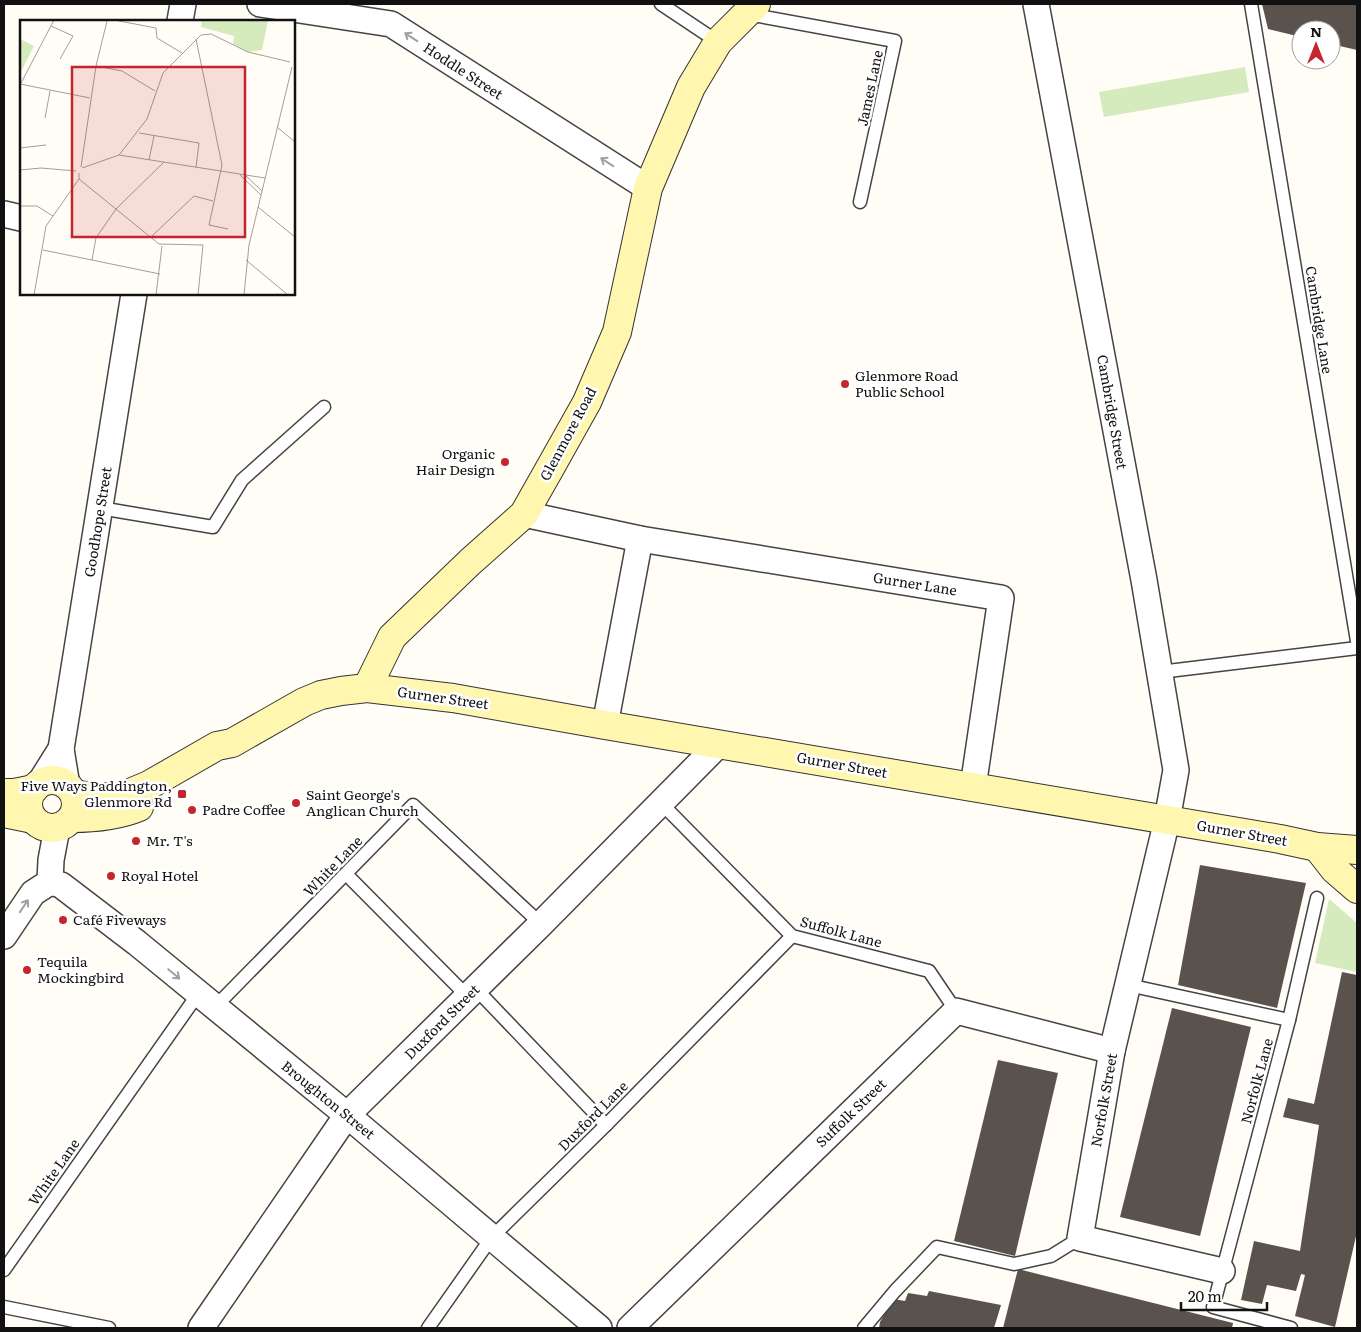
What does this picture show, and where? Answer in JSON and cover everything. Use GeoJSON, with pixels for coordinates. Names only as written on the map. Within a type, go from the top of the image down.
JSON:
{"type":"FeatureCollection","features":[{"type":"Feature","properties":{"kind":"street"},"geometry":{"type":"LineString","coordinates":[[180,20],[183,4]]}},
{"type":"Feature","properties":{"kind":"street","name":"Hoddle Street"},"geometry":{"type":"LineString","coordinates":[[260,4],[392,24],[648,188]]}},
{"type":"Feature","properties":{"kind":"street","name":"Cambridge Street"},"geometry":{"type":"LineString","coordinates":[[1036,4],[1160,672],[1176,770],[1167,820]]}},
{"type":"Feature","properties":{"kind":"street","name":"Glenmore Road"},"geometry":{"type":"LineString","coordinates":[[367,688],[392,638],[470,562],[524,514],[587,402],[617,332],[648,188],[691,87],[718,42],[751,9]]}},
{"type":"Feature","properties":{"kind":"street"},"geometry":{"type":"LineString","coordinates":[[4,214],[20,218]]}},
{"type":"Feature","properties":{"kind":"street","name":"Goodhope Street"},"geometry":{"type":"LineString","coordinates":[[51,871],[61,749],[134,295]]}},
{"type":"Feature","properties":{"kind":"street","name":"Gurner Lane"},"geometry":{"type":"LineString","coordinates":[[524,514],[640,538],[1001,598],[973,787]]}},
{"type":"Feature","properties":{"kind":"street"},"geometry":{"type":"LineString","coordinates":[[605,725],[640,538]]}},
{"type":"Feature","properties":{"kind":"street"},"geometry":{"type":"LineString","coordinates":[[37,787],[30,796],[29,811],[57,811],[96,818],[124,813],[154,801],[226,757],[232,743],[304,702],[321,695],[367,688]]}},
{"type":"Feature","properties":{"kind":"street","name":"Gurner Street"},"geometry":{"type":"LineString","coordinates":[[367,688],[453,698],[1317,847],[1357,850]]}},
{"type":"Feature","properties":{"kind":"street","name":"Duxford Street"},"geometry":{"type":"LineString","coordinates":[[201,1328],[347,1115],[472,993],[719,744]]}},
{"type":"Feature","properties":{"kind":"street","name":"Goodhope Street"},"geometry":{"type":"LineString","coordinates":[[37,787],[61,749]]}},
{"type":"Feature","properties":{"kind":"street"},"geometry":{"type":"LineString","coordinates":[[4,792],[14,793],[37,787]]}},
{"type":"Feature","properties":{"kind":"street"},"geometry":{"type":"LineString","coordinates":[[4,813],[57,811]]}},
{"type":"Feature","properties":{"kind":"street","name":"Norfolk Street"},"geometry":{"type":"LineString","coordinates":[[1080,1238],[1112,1051],[1167,820]]}},
{"type":"Feature","properties":{"kind":"street"},"geometry":{"type":"LineString","coordinates":[[1317,847],[1335,870],[1357,889]]}},
{"type":"Feature","properties":{"kind":"street"},"geometry":{"type":"LineString","coordinates":[[4,936],[51,871]]}},
{"type":"Feature","properties":{"kind":"street","name":"Broughton Street"},"geometry":{"type":"LineString","coordinates":[[51,871],[61,885],[137,943],[347,1115],[599,1328]]}},
{"type":"Feature","properties":{"kind":"street"},"geometry":{"type":"LineString","coordinates":[[956,1011],[1112,1051]]}},
{"type":"Feature","properties":{"kind":"street","name":"Suffolk Street"},"geometry":{"type":"LineString","coordinates":[[630,1328],[956,1011]]}},
{"type":"Feature","properties":{"kind":"street"},"geometry":{"type":"LineString","coordinates":[[1080,1238],[1222,1271]]}},
{"type":"Feature","properties":{"kind":"lane"},"geometry":{"type":"LineString","coordinates":[[661,4],[718,42]]}},
{"type":"Feature","properties":{"kind":"lane","name":"Cambridge Lane"},"geometry":{"type":"LineString","coordinates":[[1251,4],[1357,641]]}},
{"type":"Feature","properties":{"kind":"lane","name":"James Lane"},"geometry":{"type":"LineString","coordinates":[[751,9],[895,41],[860,202]]}},
{"type":"Feature","properties":{"kind":"lane"},"geometry":{"type":"LineString","coordinates":[[100,508],[213,526],[242,480],[324,408]]}},
{"type":"Feature","properties":{"kind":"lane"},"geometry":{"type":"LineString","coordinates":[[1160,672],[1357,648]]}},
{"type":"Feature","properties":{"kind":"lane","name":"Suffolk Lane"},"geometry":{"type":"LineString","coordinates":[[661,803],[792,936],[929,971],[956,1011]]}},
{"type":"Feature","properties":{"kind":"lane","name":"White Lane"},"geometry":{"type":"LineString","coordinates":[[4,1270],[206,1001],[346,874],[413,805],[541,924]]}},
{"type":"Feature","properties":{"kind":"lane"},"geometry":{"type":"LineString","coordinates":[[346,874],[472,993],[606,1125]]}},
{"type":"Feature","properties":{"kind":"lane","name":"Norfolk Lane"},"geometry":{"type":"LineString","coordinates":[[1291,1328],[1212,1307],[1289,1020],[1318,898]]}},
{"type":"Feature","properties":{"kind":"lane","name":"Duxford Lane"},"geometry":{"type":"LineString","coordinates":[[428,1328],[492,1237],[606,1125],[792,936]]}},
{"type":"Feature","properties":{"kind":"lane"},"geometry":{"type":"LineString","coordinates":[[1128,985],[1289,1020]]}},
{"type":"Feature","properties":{"kind":"lane"},"geometry":{"type":"LineString","coordinates":[[864,1328],[895,1291],[937,1247],[1014,1264],[1051,1256],[1080,1238]]}},
{"type":"Feature","properties":{"kind":"lane"},"geometry":{"type":"LineString","coordinates":[[4,1307],[109,1328]]}},
{"type":"Feature","properties":{"kind":"green space"},"geometry":{"type":"Polygon","coordinates":[[[1245,67],[1249,92],[1104,117],[1099,92],[1245,67]]]}},
{"type":"Feature","properties":{"kind":"green space"},"geometry":{"type":"Polygon","coordinates":[[[1329,899],[1357,923],[1357,972],[1315,963],[1329,899]]]}},
{"type":"Feature","properties":{"kind":"building"},"geometry":{"type":"Polygon","coordinates":[[[1262,4],[1357,4],[1357,50],[1341,46],[1341,20],[1291,20],[1291,35],[1268,29],[1262,4]]]}},
{"type":"Feature","properties":{"kind":"building"},"geometry":{"type":"Polygon","coordinates":[[[1200,865],[1306,883],[1277,1008],[1178,985],[1200,865]]]}},
{"type":"Feature","properties":{"kind":"building"},"geometry":{"type":"Polygon","coordinates":[[[1342,972],[1357,975],[1357,1232],[1335,1327],[1295,1316],[1305,1275],[1301,1274],[1296,1291],[1267,1285],[1262,1304],[1241,1300],[1254,1241],[1300,1251],[1319,1125],[1283,1117],[1288,1098],[1314,1104],[1342,972]]]}},
{"type":"Feature","properties":{"kind":"building"},"geometry":{"type":"Polygon","coordinates":[[[1172,1008],[1251,1027],[1200,1236],[1120,1217],[1172,1008]]]}},
{"type":"Feature","properties":{"kind":"building"},"geometry":{"type":"Polygon","coordinates":[[[998,1060],[1058,1073],[1015,1256],[954,1241],[998,1060]]]}},
{"type":"Feature","properties":{"kind":"building"},"geometry":{"type":"Polygon","coordinates":[[[1018,1269],[1233,1323],[1232,1328],[1003,1328],[1018,1269]]]}},
{"type":"Feature","properties":{"kind":"building"},"geometry":{"type":"Polygon","coordinates":[[[929,1291],[1001,1305],[994,1328],[879,1328],[880,1322],[893,1299],[905,1301],[908,1293],[927,1296],[929,1291]]]}},
{"type":"Feature","properties":{"kind":"place","name":"Glenmore Road Public School"},"geometry":{"type":"Point","coordinates":[845,384]}},
{"type":"Feature","properties":{"kind":"place","name":"Organic Hair Design"},"geometry":{"type":"Point","coordinates":[505,462]}},
{"type":"Feature","properties":{"kind":"place","name":"Five Ways Paddington, Glenmore Rd"},"geometry":{"type":"Point","coordinates":[182,794]}},
{"type":"Feature","properties":{"kind":"place","name":"Saint George's Anglican Church"},"geometry":{"type":"Point","coordinates":[296,803]}},
{"type":"Feature","properties":{"kind":"place","name":"Padre Coffee"},"geometry":{"type":"Point","coordinates":[192,810]}},
{"type":"Feature","properties":{"kind":"place","name":"Mr. T's"},"geometry":{"type":"Point","coordinates":[136,841]}},
{"type":"Feature","properties":{"kind":"place","name":"Royal Hotel"},"geometry":{"type":"Point","coordinates":[111,876]}},
{"type":"Feature","properties":{"kind":"place","name":"Café Fiveways"},"geometry":{"type":"Point","coordinates":[63,920]}},
{"type":"Feature","properties":{"kind":"place","name":"Tequila Mockingbird"},"geometry":{"type":"Point","coordinates":[27,970]}}]}
